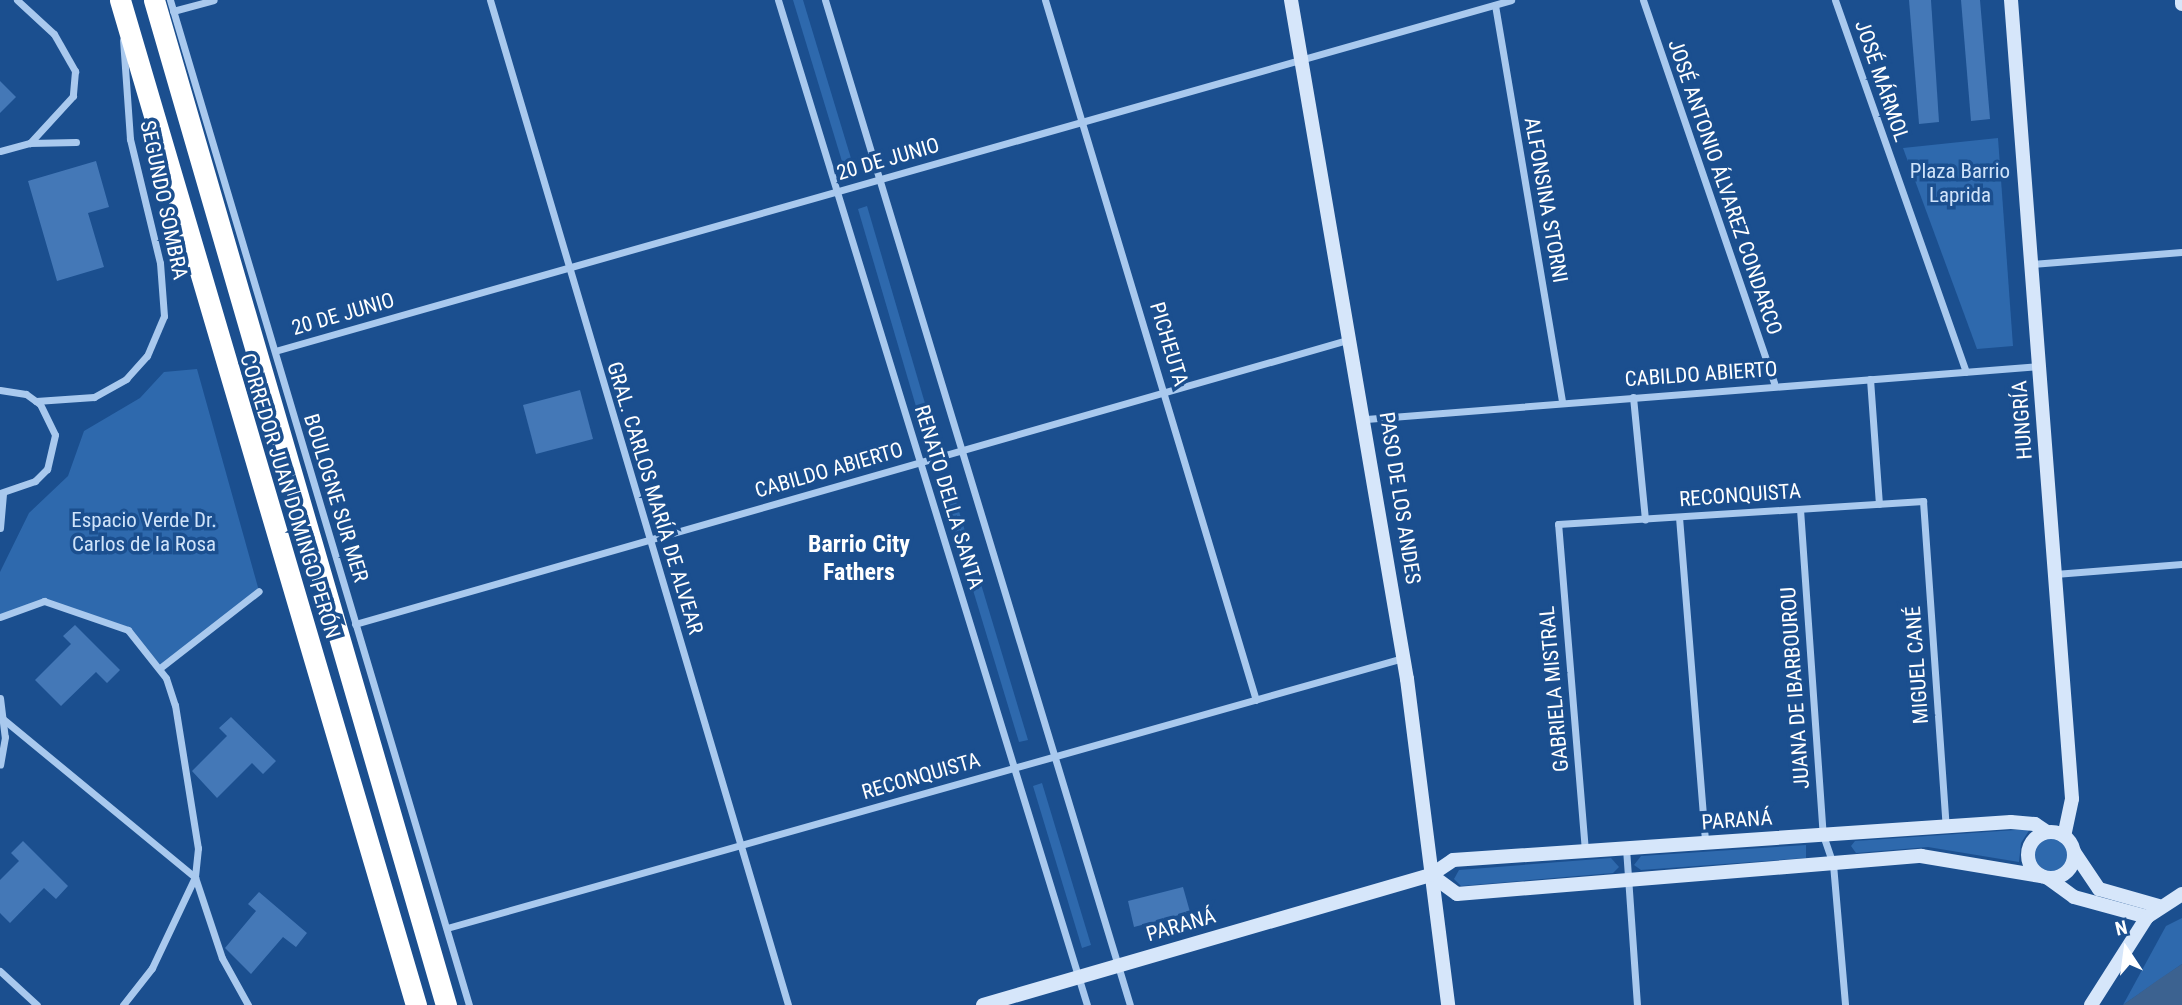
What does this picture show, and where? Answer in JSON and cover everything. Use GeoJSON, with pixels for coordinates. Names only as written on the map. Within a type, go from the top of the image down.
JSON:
{"type":"FeatureCollection","features":[{"type":"Feature","properties":{"kind":"highway","name":"CORREDOR JUAN DOMINGO PERÓN"},"geometry":{"type":"LineString","coordinates":[[154,0],[446,1005]]}},
{"type":"Feature","properties":{"kind":"highway","name":"CORREDOR JUAN DOMINGO PERÓN"},"geometry":{"type":"LineString","coordinates":[[121,2],[416,1005]]}},
{"type":"Feature","properties":{"kind":"street"},"geometry":{"type":"LineString","coordinates":[[17,0],[54,34],[75,71],[73,96],[30,143]]}},
{"type":"Feature","properties":{"kind":"street","name":"BOULOGNE SUR MER"},"geometry":{"type":"LineString","coordinates":[[170,0],[469,1005]]}},
{"type":"Feature","properties":{"kind":"street"},"geometry":{"type":"LineString","coordinates":[[173,11],[214,0]]}},
{"type":"Feature","properties":{"kind":"street","name":"GRAL. CARLOS MARÍA DE ALVEAR"},"geometry":{"type":"LineString","coordinates":[[490,0],[788,1005]]}},
{"type":"Feature","properties":{"kind":"street","name":"RENATO DELLA SANTA"},"geometry":{"type":"LineString","coordinates":[[778,0],[1087,1005]]}},
{"type":"Feature","properties":{"kind":"street","name":"RENATO DELLA SANTA"},"geometry":{"type":"LineString","coordinates":[[825,0],[1058,755],[1130,1005]]}},
{"type":"Feature","properties":{"kind":"street","name":"PICHEUTA"},"geometry":{"type":"LineString","coordinates":[[1045,0],[1166,392],[1256,699]]}},
{"type":"Feature","properties":{"kind":"street","name":"PASO DE LOS ANDES"},"geometry":{"type":"LineString","coordinates":[[1291,0],[1353,339],[1404,658],[1448,1005]]}},
{"type":"Feature","properties":{"kind":"street","name":"20 DE JUNIO"},"geometry":{"type":"LineString","coordinates":[[275,351],[1511,0]]}},
{"type":"Feature","properties":{"kind":"street","name":"JOSÉ ANTONIO ÁLVAREZ CONDARCO"},"geometry":{"type":"LineString","coordinates":[[1643,0],[1775,386]]}},
{"type":"Feature","properties":{"kind":"street","name":"JOSÉ MÁRMOL"},"geometry":{"type":"LineString","coordinates":[[1835,0],[1966,372]]}},
{"type":"Feature","properties":{"kind":"street","name":"HUNGRÍA"},"geometry":{"type":"LineString","coordinates":[[2011,0],[2072,799],[2064,836]]}},
{"type":"Feature","properties":{"kind":"street","name":"SEGUNDO SOMBRA"},"geometry":{"type":"LineString","coordinates":[[36,401],[94,397],[126,379],[147,356],[164,316],[160,263],[130,139],[121,2]]}},
{"type":"Feature","properties":{"kind":"street","name":"ALFONSINA STORNI"},"geometry":{"type":"LineString","coordinates":[[1495,5],[1562,402]]}},
{"type":"Feature","properties":{"kind":"street"},"geometry":{"type":"LineString","coordinates":[[0,151],[30,143],[76,142]]}},
{"type":"Feature","properties":{"kind":"street"},"geometry":{"type":"LineString","coordinates":[[2032,264],[2182,252]]}},
{"type":"Feature","properties":{"kind":"street","name":"CABILDO ABIERTO"},"geometry":{"type":"LineString","coordinates":[[355,624],[1353,339]]}},
{"type":"Feature","properties":{"kind":"street","name":"CABILDO ABIERTO"},"geometry":{"type":"LineString","coordinates":[[1366,419],[2040,366]]}},
{"type":"Feature","properties":{"kind":"street"},"geometry":{"type":"LineString","coordinates":[[1870,379],[1880,504]]}},
{"type":"Feature","properties":{"kind":"street"},"geometry":{"type":"LineString","coordinates":[[0,390],[36,401],[50,419],[54,452],[35,481],[1,493],[0,528]]}},
{"type":"Feature","properties":{"kind":"street"},"geometry":{"type":"LineString","coordinates":[[1633,397],[1645,519]]}},
{"type":"Feature","properties":{"kind":"street","name":"RECONQUISTA"},"geometry":{"type":"LineString","coordinates":[[1558,524],[1923,501]]}},
{"type":"Feature","properties":{"kind":"street","name":"MIGUEL CANÉ"},"geometry":{"type":"LineString","coordinates":[[1923,501],[1946,827]]}},
{"type":"Feature","properties":{"kind":"street","name":"JUANA DE IBARBOUROU"},"geometry":{"type":"LineString","coordinates":[[1800,509],[1823,835],[1833,864],[1845,1005]]}},
{"type":"Feature","properties":{"kind":"street"},"geometry":{"type":"LineString","coordinates":[[1679,517],[1705,843]]}},
{"type":"Feature","properties":{"kind":"street","name":"GABRIELA MISTRAL"},"geometry":{"type":"LineString","coordinates":[[1558,524],[1585,851]]}},
{"type":"Feature","properties":{"kind":"street"},"geometry":{"type":"LineString","coordinates":[[2055,574],[2182,564]]}},
{"type":"Feature","properties":{"kind":"street"},"geometry":{"type":"LineString","coordinates":[[160,668],[259,591]]}},
{"type":"Feature","properties":{"kind":"street"},"geometry":{"type":"LineString","coordinates":[[0,617],[44,601],[96,615],[128,630],[160,668],[175,705],[190,785],[195,877],[222,958],[248,1005]]}},
{"type":"Feature","properties":{"kind":"street","name":"RECONQUISTA"},"geometry":{"type":"LineString","coordinates":[[447,928],[1404,658]]}},
{"type":"Feature","properties":{"kind":"street"},"geometry":{"type":"LineString","coordinates":[[0,698],[4,719],[0,765]]}},
{"type":"Feature","properties":{"kind":"street"},"geometry":{"type":"LineString","coordinates":[[4,719],[195,877]]}},
{"type":"Feature","properties":{"kind":"street","name":"PARANÁ"},"geometry":{"type":"LineString","coordinates":[[983,1005],[1430,874],[1453,860],[2029,822],[2048,832]]}},
{"type":"Feature","properties":{"kind":"street"},"geometry":{"type":"LineString","coordinates":[[2147,916],[2074,897],[2031,867],[2028,853],[2034,839],[2048,832],[2064,836],[2099,889],[2159,906]]}},
{"type":"Feature","properties":{"kind":"street"},"geometry":{"type":"LineString","coordinates":[[1626,848],[1637,1005]]}},
{"type":"Feature","properties":{"kind":"street"},"geometry":{"type":"LineString","coordinates":[[1430,874],[1457,894],[1928,856],[2045,877],[2068,872],[2074,852]]}},
{"type":"Feature","properties":{"kind":"street"},"geometry":{"type":"LineString","coordinates":[[123,1005],[152,968],[195,877]]}},
{"type":"Feature","properties":{"kind":"street"},"geometry":{"type":"LineString","coordinates":[[2091,1005],[2147,916],[2182,894]]}},
{"type":"Feature","properties":{"kind":"street"},"geometry":{"type":"LineString","coordinates":[[0,971],[37,1005]]}},
{"type":"Feature","properties":{"kind":"green space"},"geometry":{"type":"Polygon","coordinates":[[[793,0],[803,0],[853,165],[844,168],[793,0]]]}},
{"type":"Feature","properties":{"kind":"green space","name":"Plaza Barrio Laprida"},"geometry":{"type":"Polygon","coordinates":[[[1998,138],[2013,346],[1977,349],[1903,148],[1998,138]]]}},
{"type":"Feature","properties":{"kind":"green space"},"geometry":{"type":"Polygon","coordinates":[[[867,206],[934,434],[925,437],[858,209],[867,206]]]}},
{"type":"Feature","properties":{"kind":"green space","name":"Espacio Verde Dr. Carlos de la Rosa"},"geometry":{"type":"Polygon","coordinates":[[[197,369],[259,591],[160,668],[129,630],[44,601],[0,617],[0,572],[29,513],[68,476],[84,431],[140,398],[164,372],[197,369]]]}},
{"type":"Feature","properties":{"kind":"green space"},"geometry":{"type":"Polygon","coordinates":[[[949,478],[1028,740],[1019,742],[940,481],[949,478]]]}},
{"type":"Feature","properties":{"kind":"green space"},"geometry":{"type":"Polygon","coordinates":[[[1042,783],[1091,945],[1082,948],[1033,786],[1042,783]]]}},
{"type":"Feature","properties":{"kind":"green space"},"geometry":{"type":"Polygon","coordinates":[[[2030,829],[2021,843],[2019,862],[1928,847],[1856,853],[1851,846],[1855,841],[2030,829]]]}},
{"type":"Feature","properties":{"kind":"green space"},"geometry":{"type":"Polygon","coordinates":[[[2051,837],[2064,842],[2069,855],[2064,868],[2051,873],[2038,868],[2033,855],[2038,842],[2051,837]]]}},
{"type":"Feature","properties":{"kind":"green space"},"geometry":{"type":"Polygon","coordinates":[[[1806,845],[1806,858],[1641,870],[1634,865],[1641,856],[1806,845]]]}},
{"type":"Feature","properties":{"kind":"green space"},"geometry":{"type":"Polygon","coordinates":[[[1611,858],[1619,867],[1613,873],[1461,886],[1454,879],[1459,870],[1611,858]]]}},
{"type":"Feature","properties":{"kind":"green space"},"geometry":{"type":"Polygon","coordinates":[[[2182,918],[2182,964],[2123,1005],[2166,926],[2182,918]]]}},
{"type":"Feature","properties":{"kind":"shaded area"},"geometry":{"type":"Polygon","coordinates":[[[2182,964],[2182,1005],[2123,1005],[2158,980],[2182,964]]]}},
{"type":"Feature","properties":{"kind":"building"},"geometry":{"type":"Polygon","coordinates":[[[1909,0],[1931,0],[1939,122],[1919,124],[1909,0]]]}},
{"type":"Feature","properties":{"kind":"building"},"geometry":{"type":"Polygon","coordinates":[[[1961,0],[1980,0],[1990,119],[1971,121],[1961,0]]]}},
{"type":"Feature","properties":{"kind":"building"},"geometry":{"type":"Polygon","coordinates":[[[0,81],[16,97],[0,113],[0,81]]]}},
{"type":"Feature","properties":{"kind":"building"},"geometry":{"type":"Polygon","coordinates":[[[96,161],[109,207],[88,213],[104,267],[57,281],[28,181],[96,161]]]}},
{"type":"Feature","properties":{"kind":"building"},"geometry":{"type":"Polygon","coordinates":[[[580,390],[593,439],[536,454],[523,405],[580,390]]]}},
{"type":"Feature","properties":{"kind":"building"},"geometry":{"type":"Polygon","coordinates":[[[75,625],[120,670],[107,683],[96,672],[61,706],[35,680],[71,644],[63,636],[75,625]]]}},
{"type":"Feature","properties":{"kind":"building"},"geometry":{"type":"Polygon","coordinates":[[[231,717],[276,761],[263,774],[252,763],[217,798],[192,771],[227,736],[219,728],[231,717]]]}},
{"type":"Feature","properties":{"kind":"building"},"geometry":{"type":"Polygon","coordinates":[[[23,841],[68,886],[56,899],[44,888],[10,923],[0,913],[0,880],[19,861],[11,853],[23,841]]]}},
{"type":"Feature","properties":{"kind":"building"},"geometry":{"type":"Polygon","coordinates":[[[1183,887],[1190,912],[1134,927],[1128,901],[1183,887]]]}},
{"type":"Feature","properties":{"kind":"building"},"geometry":{"type":"Polygon","coordinates":[[[259,892],[307,933],[296,947],[283,937],[251,974],[225,948],[256,911],[248,904],[259,892]]]}},
{"type":"Feature","properties":{"kind":"district","name":"Barrio City Fathers"},"geometry":{"type":"Point","coordinates":[859,559]}}]}
